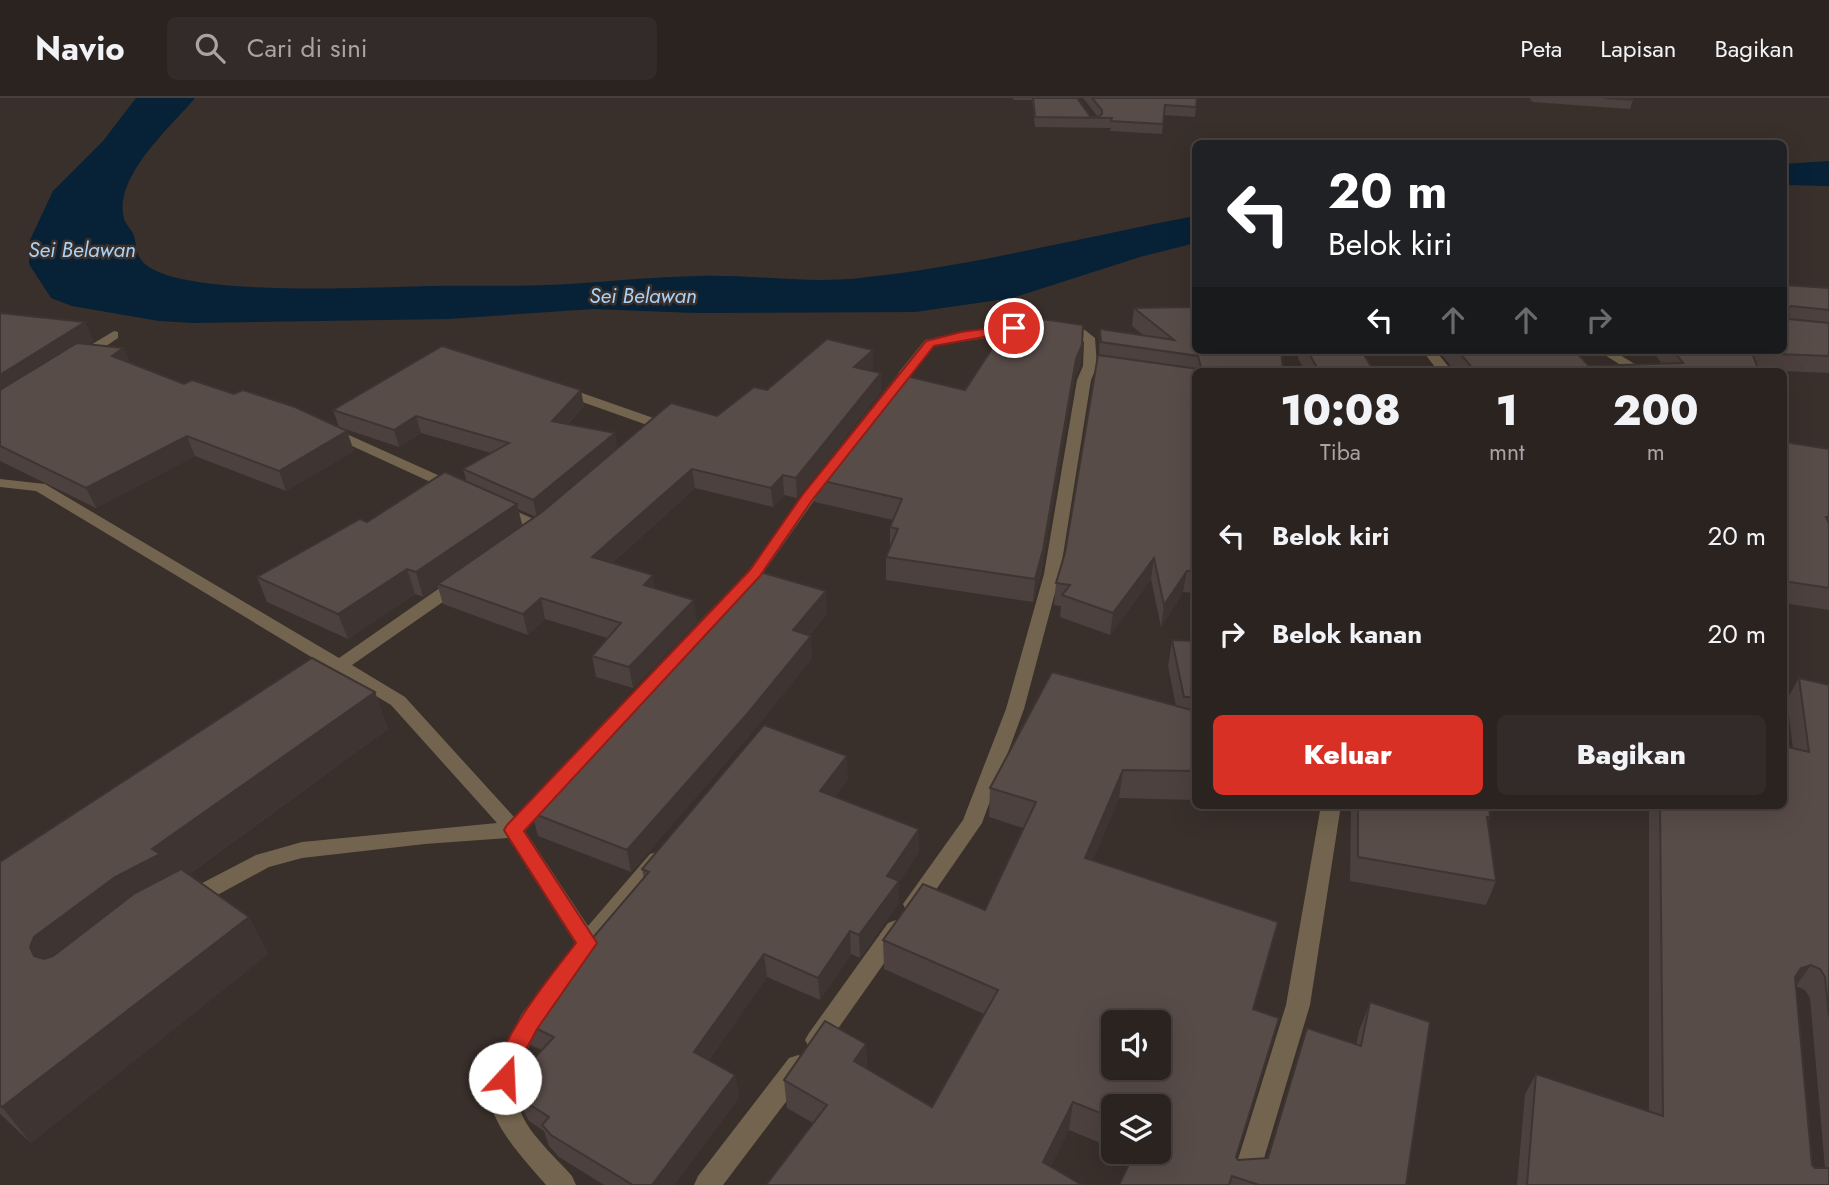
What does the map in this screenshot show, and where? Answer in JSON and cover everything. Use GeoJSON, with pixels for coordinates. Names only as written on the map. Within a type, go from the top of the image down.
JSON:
{"type":"FeatureCollection","features":[{"type":"Feature","properties":{"kind":"street"},"geometry":{"type":"LineString","coordinates":[[706,1185],[773,1102],[972,823],[1015,709],[1052,574],[1084,380],[1096,366],[1090,341],[1081,333],[1045,327],[961,335],[930,343],[883,402]]}},
{"type":"Feature","properties":{"kind":"street"},"geometry":{"type":"LineString","coordinates":[[68,365],[114,335]]}},
{"type":"Feature","properties":{"kind":"street"},"geometry":{"type":"LineString","coordinates":[[1431,354],[1443,368]]}},
{"type":"Feature","properties":{"kind":"street"},"geometry":{"type":"LineString","coordinates":[[1610,354],[1634,368]]}},
{"type":"Feature","properties":{"kind":"street"},"geometry":{"type":"LineString","coordinates":[[552,387],[657,424],[657,427],[638,443]]}},
{"type":"Feature","properties":{"kind":"street"},"geometry":{"type":"LineString","coordinates":[[314,424],[464,492]]}},
{"type":"Feature","properties":{"kind":"street"},"geometry":{"type":"LineString","coordinates":[[727,603],[755,573],[841,454]]}},
{"type":"Feature","properties":{"kind":"street"},"geometry":{"type":"LineString","coordinates":[[0,483],[40,486],[398,701],[514,830],[587,943]]}},
{"type":"Feature","properties":{"kind":"street"},"geometry":{"type":"LineString","coordinates":[[489,504],[544,522],[517,542]]}},
{"type":"Feature","properties":{"kind":"street"},"geometry":{"type":"LineString","coordinates":[[339,666],[472,573]]}},
{"type":"Feature","properties":{"kind":"street"},"geometry":{"type":"LineString","coordinates":[[170,910],[263,861],[302,850],[425,836],[514,830],[625,712]]}},
{"type":"Feature","properties":{"kind":"street"},"geometry":{"type":"LineString","coordinates":[[1243,1185],[1298,1005],[1330,809]]}},
{"type":"Feature","properties":{"kind":"street"},"geometry":{"type":"LineString","coordinates":[[563,1185],[520,1135],[501,1096],[510,1059],[529,1023],[587,943],[668,848]]}},
{"type":"Feature","properties":{"kind":"water","name":"Sei Belawan"},"geometry":{"type":"Polygon","coordinates":[[[136,98],[195,98],[136,169],[127,186],[123,203],[124,219],[133,234],[138,254],[145,264],[166,275],[237,286],[326,288],[553,285],[696,276],[839,280],[945,266],[1192,217],[1192,244],[1140,257],[1012,298],[915,312],[696,313],[593,309],[448,319],[194,323],[159,321],[72,306],[51,298],[29,264],[30,240],[53,191],[103,141],[136,98]]]}},
{"type":"Feature","properties":{"kind":"water"},"geometry":{"type":"Polygon","coordinates":[[[1829,161],[1829,186],[1787,185],[1787,164],[1829,161]]]}},
{"type":"Feature","properties":{"kind":"building"},"geometry":{"type":"Polygon","coordinates":[[[1033,98],[1077,98],[1090,116],[1098,117],[1102,110],[1092,98],[1197,98],[1196,107],[1165,105],[1163,124],[1111,121],[1112,118],[1035,117],[1033,98]]]}},
{"type":"Feature","properties":{"kind":"building"},"geometry":{"type":"Polygon","coordinates":[[[1787,285],[1829,288],[1829,310],[1791,306],[1788,309],[1789,319],[1829,323],[1829,356],[1778,354],[1787,354],[1787,285]]]}},
{"type":"Feature","properties":{"kind":"building"},"geometry":{"type":"Polygon","coordinates":[[[1192,307],[1192,354],[1281,354],[1283,368],[1200,368],[1198,356],[1101,342],[1100,329],[1174,340],[1134,308],[1192,307]]]}},
{"type":"Feature","properties":{"kind":"building"},"geometry":{"type":"Polygon","coordinates":[[[0,313],[85,322],[0,375],[0,313]]]}},
{"type":"Feature","properties":{"kind":"building"},"geometry":{"type":"Polygon","coordinates":[[[1014,315],[1083,325],[1082,345],[1076,359],[1043,550],[1035,579],[886,557],[898,529],[890,527],[902,499],[814,479],[898,374],[965,390],[1014,315]]]}},
{"type":"Feature","properties":{"kind":"building"},"geometry":{"type":"Polygon","coordinates":[[[827,339],[873,350],[854,367],[881,373],[796,478],[783,475],[771,488],[692,469],[592,557],[653,575],[644,585],[694,600],[629,667],[592,656],[621,623],[541,598],[523,614],[438,584],[542,512],[671,403],[717,416],[754,387],[767,390],[827,339]]]}},
{"type":"Feature","properties":{"kind":"building"},"geometry":{"type":"Polygon","coordinates":[[[77,343],[123,348],[112,356],[184,384],[192,380],[234,394],[243,390],[295,407],[347,431],[279,471],[187,436],[86,488],[0,446],[0,390],[77,343]]]}},
{"type":"Feature","properties":{"kind":"building"},"geometry":{"type":"Polygon","coordinates":[[[442,346],[581,390],[552,421],[615,433],[533,500],[463,469],[509,443],[416,416],[394,430],[333,410],[442,346]]]}},
{"type":"Feature","properties":{"kind":"building"},"geometry":{"type":"Polygon","coordinates":[[[1309,354],[1363,354],[1372,368],[1317,368],[1309,354]]]}},
{"type":"Feature","properties":{"kind":"building"},"geometry":{"type":"Polygon","coordinates":[[[1460,354],[1578,354],[1589,366],[1683,363],[1676,354],[1752,354],[1758,368],[1472,368],[1460,354]]]}},
{"type":"Feature","properties":{"kind":"building"},"geometry":{"type":"Polygon","coordinates":[[[1098,355],[1192,368],[1192,571],[1187,571],[1164,605],[1154,558],[1113,613],[1062,595],[1070,585],[1056,583],[1065,553],[1098,355]]]}},
{"type":"Feature","properties":{"kind":"building"},"geometry":{"type":"Polygon","coordinates":[[[1787,442],[1829,449],[1829,517],[1826,517],[1829,523],[1829,588],[1787,582],[1787,442]]]}},
{"type":"Feature","properties":{"kind":"building"},"geometry":{"type":"Polygon","coordinates":[[[445,472],[517,504],[416,572],[407,569],[338,614],[257,577],[360,519],[367,522],[445,472]]]}},
{"type":"Feature","properties":{"kind":"building"},"geometry":{"type":"Polygon","coordinates":[[[754,570],[826,591],[793,630],[811,636],[748,713],[627,850],[532,813],[659,675],[651,673],[715,605],[719,607],[754,570]]]}},
{"type":"Feature","properties":{"kind":"building"},"geometry":{"type":"Polygon","coordinates":[[[1172,640],[1192,641],[1192,697],[1184,697],[1172,640]]]}},
{"type":"Feature","properties":{"kind":"building"},"geometry":{"type":"Polygon","coordinates":[[[312,658],[375,692],[152,849],[160,854],[115,877],[34,937],[30,947],[34,956],[44,959],[53,956],[135,893],[181,869],[249,917],[0,1106],[0,862],[312,658]]]}},
{"type":"Feature","properties":{"kind":"building"},"geometry":{"type":"Polygon","coordinates":[[[1052,672],[1192,710],[1192,771],[1123,770],[1085,858],[1278,922],[1253,1009],[1279,1018],[1236,1157],[1238,1160],[1268,1158],[1307,1028],[1361,1046],[1370,1002],[1430,1022],[1406,1185],[1259,1185],[1232,1176],[1229,1185],[1119,1185],[1129,1164],[1171,1164],[1171,1094],[1101,1094],[1101,1113],[1073,1102],[1043,1162],[1082,1185],[766,1185],[827,1105],[784,1080],[825,1021],[866,1044],[854,1061],[932,1107],[998,990],[883,940],[923,884],[985,910],[1036,802],[990,788],[1052,672]]]}},
{"type":"Feature","properties":{"kind":"building"},"geometry":{"type":"Polygon","coordinates":[[[1799,678],[1829,685],[1829,1017],[1825,977],[1820,969],[1811,965],[1801,968],[1795,977],[1812,1165],[1815,1168],[1829,1168],[1829,1185],[1527,1185],[1536,1074],[1663,1116],[1660,809],[1787,809],[1787,747],[1809,752],[1799,678]]]}},
{"type":"Feature","properties":{"kind":"building"},"geometry":{"type":"Polygon","coordinates":[[[764,725],[847,756],[820,791],[919,829],[887,876],[899,881],[859,935],[850,931],[818,978],[764,954],[694,1052],[735,1075],[652,1185],[633,1185],[551,1135],[542,1125],[549,1117],[521,1099],[512,1082],[554,1037],[525,1023],[532,1009],[649,872],[642,869],[764,725]]]}},
{"type":"Feature","properties":{"kind":"building"},"geometry":{"type":"Polygon","coordinates":[[[1358,809],[1489,809],[1490,817],[1487,817],[1496,881],[1358,857],[1358,809]]]}},
{"type":"Feature","properties":{"kind":"route"},"geometry":{"type":"LineString","coordinates":[[505,1078],[510,1059],[529,1023],[587,943],[514,830],[755,573],[808,497],[924,349],[930,343],[961,335],[1014,328]]}}]}
